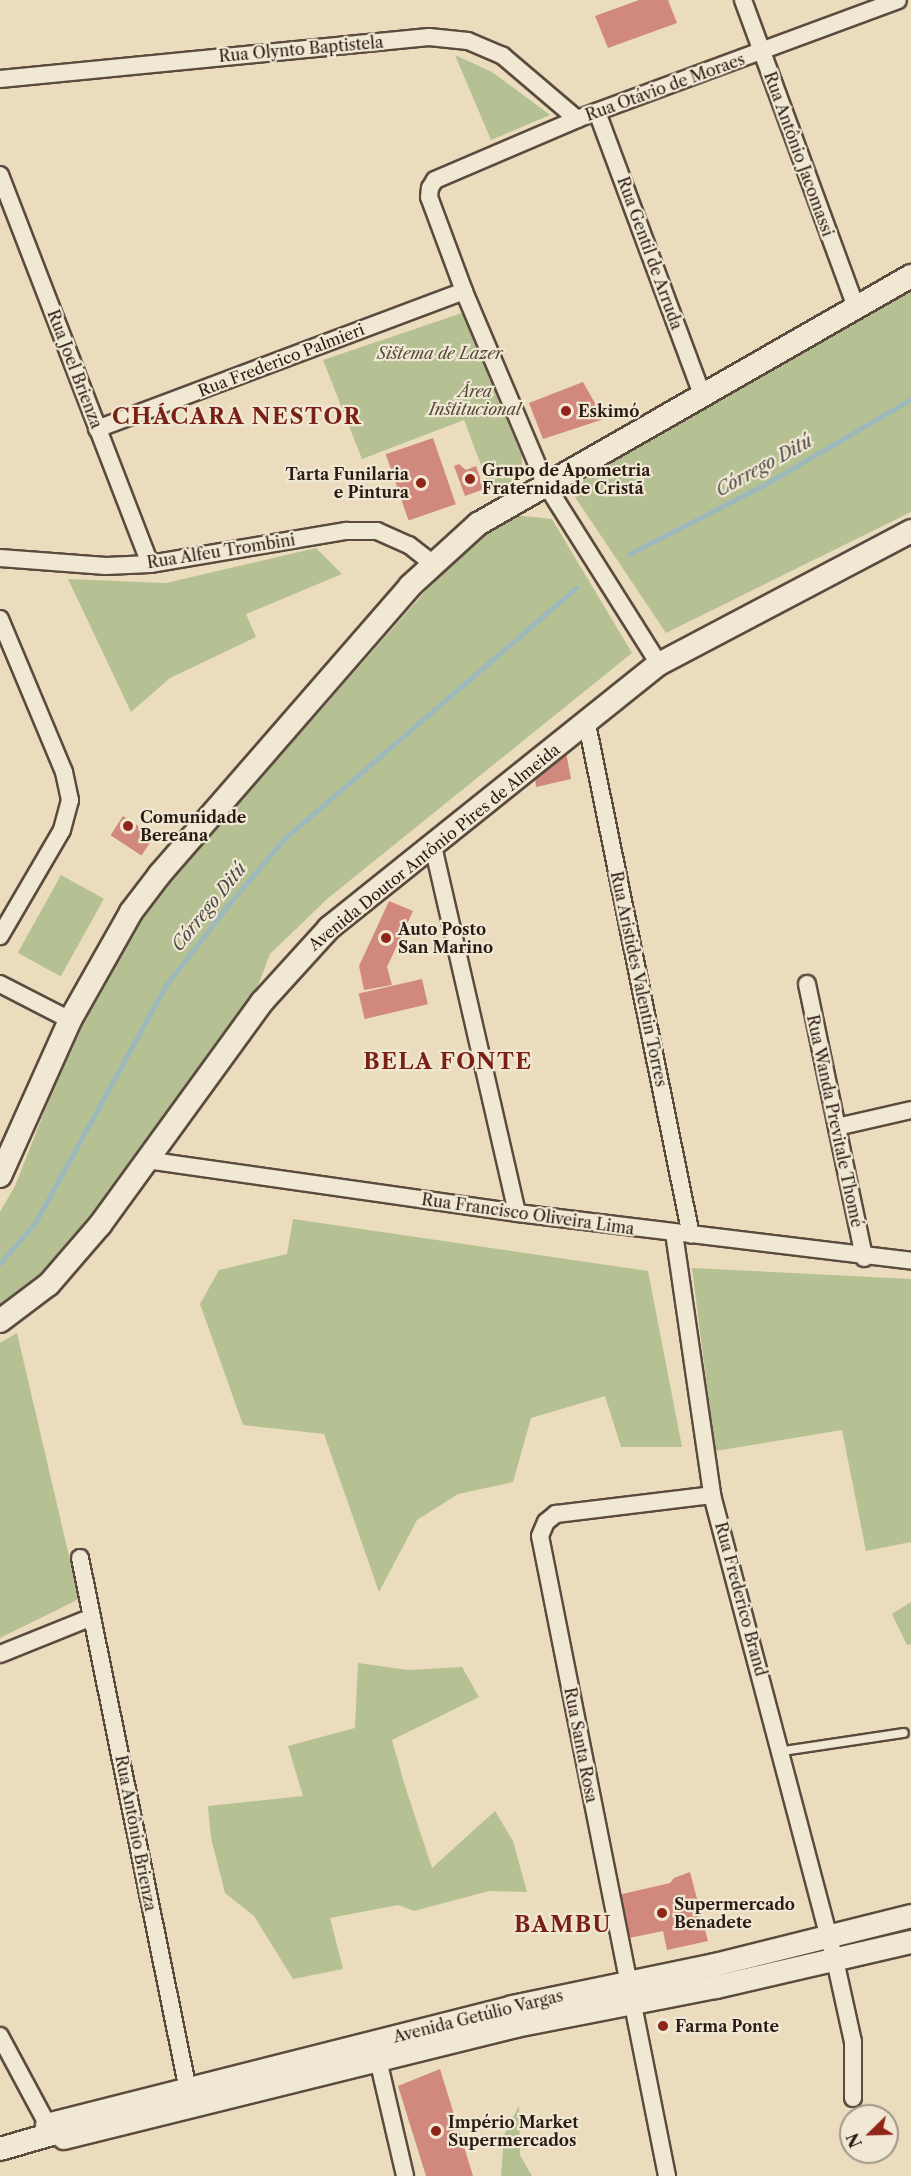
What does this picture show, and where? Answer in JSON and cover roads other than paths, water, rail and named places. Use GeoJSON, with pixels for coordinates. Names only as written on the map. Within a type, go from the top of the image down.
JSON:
{"type":"FeatureCollection","features":[{"type":"Feature","properties":{"kind":"main road"},"geometry":{"type":"LineString","coordinates":[[0,1176],[70,1020],[110,947],[160,874],[433,564],[478,524],[545,483],[911,276]]}},
{"type":"Feature","properties":{"kind":"main road","name":"Avenida Doutor Antônio Pires de Almeida"},"geometry":{"type":"LineString","coordinates":[[0,1321],[49,1284],[100,1225],[292,964],[329,928],[587,724],[659,664],[911,531]]}},
{"type":"Feature","properties":{"kind":"main road","name":"Avenida Getúlio Vargas"},"geometry":{"type":"LineString","coordinates":[[629,1992],[829,1936],[911,1916]]}},
{"type":"Feature","properties":{"kind":"main road","name":"Avenida Getúlio Vargas"},"geometry":{"type":"LineString","coordinates":[[0,2149],[54,2132],[513,2016],[629,1992],[836,1960],[911,1942]]}},
{"type":"Feature","properties":{"kind":"street","name":"Rua Antônio Jacomassi"},"geometry":{"type":"LineString","coordinates":[[743,0],[856,307]]}},
{"type":"Feature","properties":{"kind":"street","name":"Rua Otávio de Moraes"},"geometry":{"type":"LineString","coordinates":[[464,291],[429,197],[435,180],[577,119],[898,0]]}},
{"type":"Feature","properties":{"kind":"street","name":"Rua Olynto Baptistela"},"geometry":{"type":"LineString","coordinates":[[0,80],[429,37],[468,41],[503,56],[577,119]]}},
{"type":"Feature","properties":{"kind":"street","name":"Rua Gentil de Arruda"},"geometry":{"type":"LineString","coordinates":[[597,112],[702,394]]}},
{"type":"Feature","properties":{"kind":"street","name":"Rua Joel Brienza"},"geometry":{"type":"LineString","coordinates":[[0,175],[150,564]]}},
{"type":"Feature","properties":{"kind":"street","name":"Rua Frederico Palmieri"},"geometry":{"type":"LineString","coordinates":[[97,429],[464,291]]}},
{"type":"Feature","properties":{"kind":"street"},"geometry":{"type":"LineString","coordinates":[[464,291],[545,483],[659,664]]}},
{"type":"Feature","properties":{"kind":"street","name":"Rua Alfeu Trombini"},"geometry":{"type":"LineString","coordinates":[[0,558],[106,566],[150,564],[346,531],[377,531],[408,545],[433,564]]}},
{"type":"Feature","properties":{"kind":"street"},"geometry":{"type":"LineString","coordinates":[[0,619],[63,772],[70,800],[62,830],[0,936]]}},
{"type":"Feature","properties":{"kind":"street","name":"Rua Aristides Valentin Torres"},"geometry":{"type":"LineString","coordinates":[[587,724],[691,1235]]}},
{"type":"Feature","properties":{"kind":"street"},"geometry":{"type":"LineString","coordinates":[[433,846],[517,1213]]}},
{"type":"Feature","properties":{"kind":"street"},"geometry":{"type":"LineString","coordinates":[[0,984],[70,1020]]}},
{"type":"Feature","properties":{"kind":"street","name":"Rua Wanda Previtale Thomé"},"geometry":{"type":"LineString","coordinates":[[807,984],[864,1258]]}},
{"type":"Feature","properties":{"kind":"street"},"geometry":{"type":"LineString","coordinates":[[837,1127],[911,1110]]}},
{"type":"Feature","properties":{"kind":"street","name":"Rua Francisco Oliveira Lima"},"geometry":{"type":"LineString","coordinates":[[146,1161],[517,1213],[864,1258],[911,1261]]}},
{"type":"Feature","properties":{"kind":"street","name":"Rua Frederico Brand"},"geometry":{"type":"LineString","coordinates":[[674,1233],[712,1495],[783,1752],[836,1960],[853,2042],[853,2098]]}},
{"type":"Feature","properties":{"kind":"street","name":"Rua Santa Rosa"},"geometry":{"type":"LineString","coordinates":[[667,2176],[540,1536],[546,1522],[556,1514],[712,1495]]}},
{"type":"Feature","properties":{"kind":"street","name":"Rua Antônio Brienza"},"geometry":{"type":"LineString","coordinates":[[80,1558],[190,2097]]}},
{"type":"Feature","properties":{"kind":"street"},"geometry":{"type":"LineString","coordinates":[[0,1654],[92,1617]]}},
{"type":"Feature","properties":{"kind":"street"},"geometry":{"type":"LineString","coordinates":[[0,2036],[54,2132]]}},
{"type":"Feature","properties":{"kind":"street"},"geometry":{"type":"LineString","coordinates":[[376,2051],[405,2176]]}},
{"type":"Feature","properties":{"kind":"lane"},"geometry":{"type":"LineString","coordinates":[[783,1752],[903,1733]]}},
{"type":"Feature","properties":{"kind":"waterway","name":"Córrego Ditú"},"geometry":{"type":"LineString","coordinates":[[629,554],[764,485],[911,399]]}},
{"type":"Feature","properties":{"kind":"waterway","name":"Córrego Ditú"},"geometry":{"type":"LineString","coordinates":[[0,1263],[35,1223],[166,985],[228,905],[285,838],[576,588]]}},
{"type":"Feature","properties":{"kind":"place","name":"Eskimó"},"geometry":{"type":"Point","coordinates":[566,411]}},
{"type":"Feature","properties":{"kind":"place","name":"Grupo de Apometria Fraternidade Cristã"},"geometry":{"type":"Point","coordinates":[470,479]}},
{"type":"Feature","properties":{"kind":"place","name":"Tarta Funilaria e Pintura"},"geometry":{"type":"Point","coordinates":[421,483]}},
{"type":"Feature","properties":{"kind":"place","name":"Comunidade Bereana"},"geometry":{"type":"Point","coordinates":[128,826]}},
{"type":"Feature","properties":{"kind":"place","name":"Auto Posto San Marino"},"geometry":{"type":"Point","coordinates":[386,938]}},
{"type":"Feature","properties":{"kind":"place","name":"Supermercado Benadete"},"geometry":{"type":"Point","coordinates":[662,1913]}},
{"type":"Feature","properties":{"kind":"place","name":"Farma Ponte"},"geometry":{"type":"Point","coordinates":[663,2026]}},
{"type":"Feature","properties":{"kind":"place","name":"Império Market Supermercados"},"geometry":{"type":"Point","coordinates":[436,2131]}},
{"type":"Feature","properties":{"kind":"district","name":"CHÁCARA NESTOR"},"geometry":{"type":"Point","coordinates":[237,417]}},
{"type":"Feature","properties":{"kind":"district","name":"BELA FONTE"},"geometry":{"type":"Point","coordinates":[448,1062]}},
{"type":"Feature","properties":{"kind":"district","name":"BAMBU"},"geometry":{"type":"Point","coordinates":[563,1925]}},
{"type":"Feature","properties":{"kind":"park label","name":"Sistema de Lazer"},"geometry":{"type":"Point","coordinates":[440,353]}},
{"type":"Feature","properties":{"kind":"park label","name":"Área Institucional"},"geometry":{"type":"Point","coordinates":[475,400]}}]}
